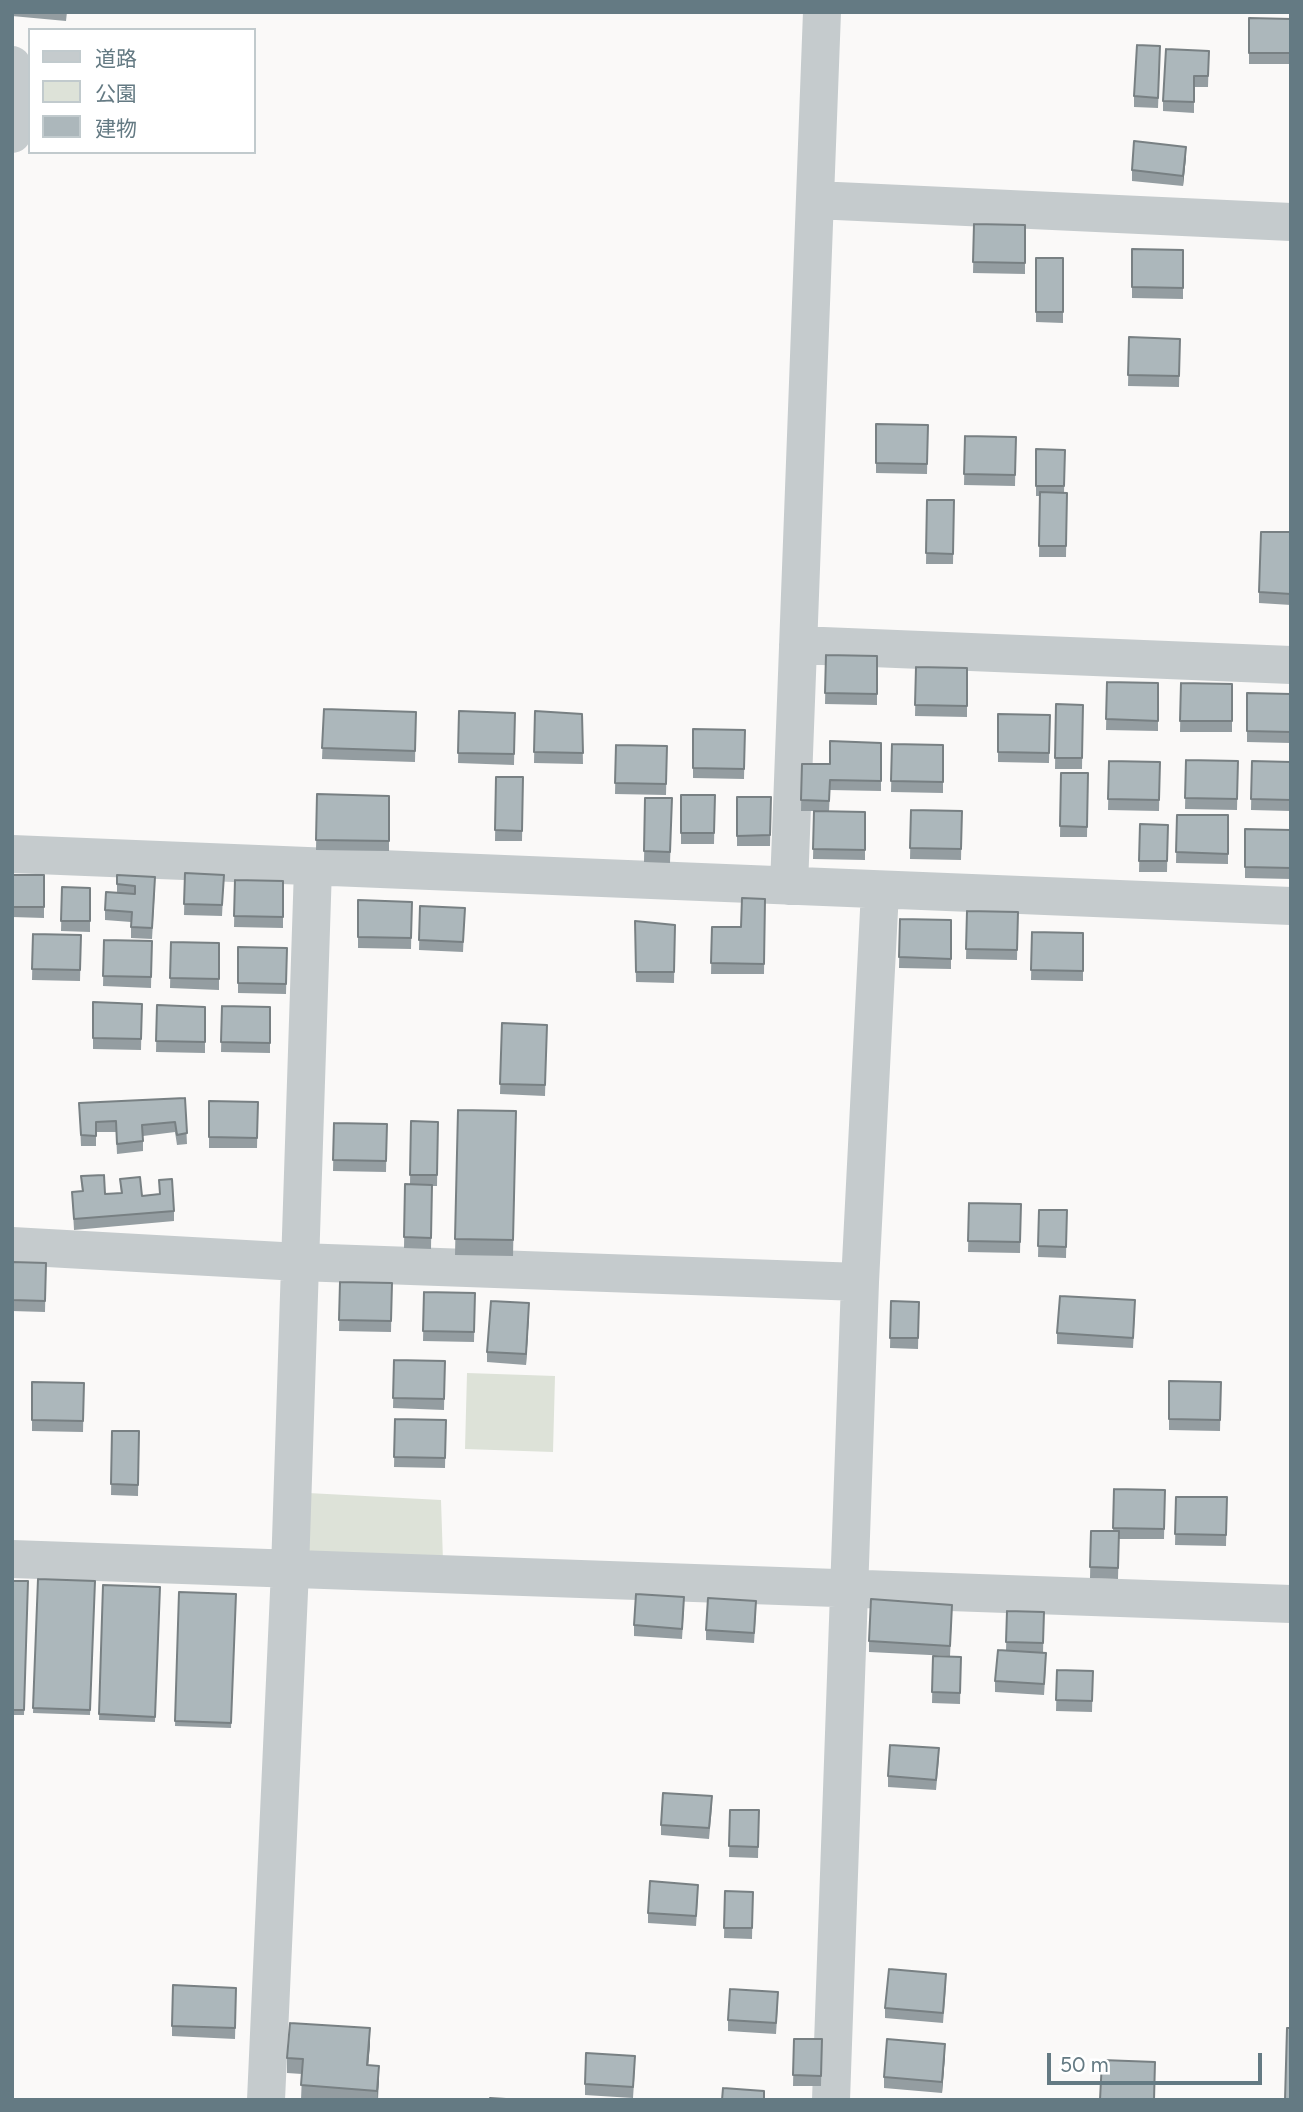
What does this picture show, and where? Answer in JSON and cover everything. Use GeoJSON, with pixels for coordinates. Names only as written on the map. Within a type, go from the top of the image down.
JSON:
{"type":"FeatureCollection","features":[{"type":"Feature","properties":{"kind":"street"},"geometry":{"type":"LineString","coordinates":[[789,886],[822,12]]}},
{"type":"Feature","properties":{"kind":"street"},"geometry":{"type":"LineString","coordinates":[[12,65],[12,134]]}},
{"type":"Feature","properties":{"kind":"street"},"geometry":{"type":"LineString","coordinates":[[815,200],[1291,222]]}},
{"type":"Feature","properties":{"kind":"street"},"geometry":{"type":"LineString","coordinates":[[798,645],[1291,665]]}},
{"type":"Feature","properties":{"kind":"street"},"geometry":{"type":"LineString","coordinates":[[12,854],[1291,906]]}},
{"type":"Feature","properties":{"kind":"street"},"geometry":{"type":"LineString","coordinates":[[266,2100],[290,1570],[313,868]]}},
{"type":"Feature","properties":{"kind":"street"},"geometry":{"type":"LineString","coordinates":[[831,2100],[860,1282],[880,891]]}},
{"type":"Feature","properties":{"kind":"street"},"geometry":{"type":"LineString","coordinates":[[12,1246],[299,1262],[860,1282]]}},
{"type":"Feature","properties":{"kind":"street"},"geometry":{"type":"LineString","coordinates":[[12,1559],[1291,1604]]}},
{"type":"Feature","properties":{"kind":"green space"},"geometry":{"type":"Polygon","coordinates":[[[467,1373],[555,1376],[553,1452],[465,1449],[467,1373]]]}},
{"type":"Feature","properties":{"kind":"green space"},"geometry":{"type":"Polygon","coordinates":[[[308,1493],[441,1500],[443,1561],[304,1552],[308,1493]]]}},
{"type":"Feature","properties":{"kind":"building"},"geometry":{"type":"Polygon","coordinates":[[[1249,18],[1291,19],[1291,53],[1249,53],[1249,18]]]}},
{"type":"Feature","properties":{"kind":"building"},"geometry":{"type":"Polygon","coordinates":[[[1137,45],[1160,46],[1158,98],[1134,96],[1137,45]]]}},
{"type":"Feature","properties":{"kind":"building"},"geometry":{"type":"Polygon","coordinates":[[[1166,49],[1209,51],[1208,76],[1194,76],[1194,102],[1163,101],[1166,49]]]}},
{"type":"Feature","properties":{"kind":"building"},"geometry":{"type":"Polygon","coordinates":[[[1134,141],[1186,147],[1183,176],[1132,170],[1134,141]]]}},
{"type":"Feature","properties":{"kind":"building"},"geometry":{"type":"Polygon","coordinates":[[[974,224],[1025,225],[1025,263],[973,262],[974,224]]]}},
{"type":"Feature","properties":{"kind":"building"},"geometry":{"type":"Polygon","coordinates":[[[1132,249],[1183,250],[1183,288],[1132,287],[1132,249]]]}},
{"type":"Feature","properties":{"kind":"building"},"geometry":{"type":"Polygon","coordinates":[[[1036,258],[1063,258],[1063,312],[1036,312],[1036,258]]]}},
{"type":"Feature","properties":{"kind":"building"},"geometry":{"type":"Polygon","coordinates":[[[1129,337],[1180,339],[1179,376],[1128,375],[1129,337]]]}},
{"type":"Feature","properties":{"kind":"building"},"geometry":{"type":"Polygon","coordinates":[[[876,424],[928,425],[927,464],[876,463],[876,424]]]}},
{"type":"Feature","properties":{"kind":"building"},"geometry":{"type":"Polygon","coordinates":[[[965,436],[1016,437],[1015,475],[964,474],[965,436]]]}},
{"type":"Feature","properties":{"kind":"building"},"geometry":{"type":"Polygon","coordinates":[[[1036,449],[1065,450],[1064,486],[1036,486],[1036,449]]]}},
{"type":"Feature","properties":{"kind":"building"},"geometry":{"type":"Polygon","coordinates":[[[1040,492],[1067,493],[1066,546],[1039,546],[1040,492]]]}},
{"type":"Feature","properties":{"kind":"building"},"geometry":{"type":"Polygon","coordinates":[[[927,500],[954,500],[953,554],[926,553],[927,500]]]}},
{"type":"Feature","properties":{"kind":"building"},"geometry":{"type":"Polygon","coordinates":[[[1261,532],[1291,532],[1291,594],[1259,592],[1261,532]]]}},
{"type":"Feature","properties":{"kind":"building"},"geometry":{"type":"Polygon","coordinates":[[[826,655],[877,656],[877,694],[825,693],[826,655]]]}},
{"type":"Feature","properties":{"kind":"building"},"geometry":{"type":"Polygon","coordinates":[[[916,667],[967,668],[967,706],[915,705],[916,667]]]}},
{"type":"Feature","properties":{"kind":"building"},"geometry":{"type":"Polygon","coordinates":[[[1107,682],[1158,683],[1158,721],[1106,719],[1107,682]]]}},
{"type":"Feature","properties":{"kind":"building"},"geometry":{"type":"Polygon","coordinates":[[[1181,683],[1232,684],[1232,721],[1180,721],[1181,683]]]}},
{"type":"Feature","properties":{"kind":"building"},"geometry":{"type":"Polygon","coordinates":[[[1247,693],[1291,694],[1291,732],[1247,731],[1247,693]]]}},
{"type":"Feature","properties":{"kind":"building"},"geometry":{"type":"Polygon","coordinates":[[[1056,704],[1083,705],[1082,758],[1055,758],[1056,704]]]}},
{"type":"Feature","properties":{"kind":"building"},"geometry":{"type":"Polygon","coordinates":[[[324,709],[416,712],[415,751],[322,748],[324,709]]]}},
{"type":"Feature","properties":{"kind":"building"},"geometry":{"type":"Polygon","coordinates":[[[459,711],[515,713],[514,754],[458,753],[459,711]]]}},
{"type":"Feature","properties":{"kind":"building"},"geometry":{"type":"Polygon","coordinates":[[[535,711],[582,714],[583,753],[534,752],[535,711]]]}},
{"type":"Feature","properties":{"kind":"building"},"geometry":{"type":"Polygon","coordinates":[[[998,714],[1050,715],[1049,753],[998,752],[998,714]]]}},
{"type":"Feature","properties":{"kind":"building"},"geometry":{"type":"Polygon","coordinates":[[[693,729],[745,730],[744,769],[693,768],[693,729]]]}},
{"type":"Feature","properties":{"kind":"building"},"geometry":{"type":"Polygon","coordinates":[[[830,741],[881,743],[881,781],[830,780],[829,801],[801,800],[802,764],[830,764],[830,741]]]}},
{"type":"Feature","properties":{"kind":"building"},"geometry":{"type":"Polygon","coordinates":[[[892,744],[943,745],[943,782],[891,781],[892,744]]]}},
{"type":"Feature","properties":{"kind":"building"},"geometry":{"type":"Polygon","coordinates":[[[616,745],[667,746],[666,784],[615,783],[616,745]]]}},
{"type":"Feature","properties":{"kind":"building"},"geometry":{"type":"Polygon","coordinates":[[[1186,760],[1238,761],[1237,799],[1185,798],[1186,760]]]}},
{"type":"Feature","properties":{"kind":"building"},"geometry":{"type":"Polygon","coordinates":[[[1109,761],[1160,762],[1159,800],[1108,799],[1109,761]]]}},
{"type":"Feature","properties":{"kind":"building"},"geometry":{"type":"Polygon","coordinates":[[[1252,761],[1291,762],[1291,800],[1251,799],[1252,761]]]}},
{"type":"Feature","properties":{"kind":"building"},"geometry":{"type":"Polygon","coordinates":[[[1061,773],[1088,773],[1087,827],[1060,826],[1061,773]]]}},
{"type":"Feature","properties":{"kind":"building"},"geometry":{"type":"Polygon","coordinates":[[[496,777],[523,777],[522,831],[495,830],[496,777]]]}},
{"type":"Feature","properties":{"kind":"building"},"geometry":{"type":"Polygon","coordinates":[[[317,794],[389,796],[389,841],[316,840],[317,794]]]}},
{"type":"Feature","properties":{"kind":"building"},"geometry":{"type":"Polygon","coordinates":[[[681,795],[715,795],[714,833],[681,833],[681,795]]]}},
{"type":"Feature","properties":{"kind":"building"},"geometry":{"type":"Polygon","coordinates":[[[737,797],[771,797],[770,835],[737,836],[737,797]]]}},
{"type":"Feature","properties":{"kind":"building"},"geometry":{"type":"Polygon","coordinates":[[[645,798],[672,798],[670,852],[644,851],[645,798]]]}},
{"type":"Feature","properties":{"kind":"building"},"geometry":{"type":"Polygon","coordinates":[[[911,810],[962,811],[961,849],[910,848],[911,810]]]}},
{"type":"Feature","properties":{"kind":"building"},"geometry":{"type":"Polygon","coordinates":[[[814,811],[865,812],[865,850],[813,849],[814,811]]]}},
{"type":"Feature","properties":{"kind":"building"},"geometry":{"type":"Polygon","coordinates":[[[1177,815],[1228,815],[1228,854],[1176,852],[1177,815]]]}},
{"type":"Feature","properties":{"kind":"building"},"geometry":{"type":"Polygon","coordinates":[[[1140,824],[1168,825],[1167,861],[1139,861],[1140,824]]]}},
{"type":"Feature","properties":{"kind":"building"},"geometry":{"type":"Polygon","coordinates":[[[1245,829],[1291,830],[1291,868],[1245,867],[1245,829]]]}},
{"type":"Feature","properties":{"kind":"building"},"geometry":{"type":"Polygon","coordinates":[[[185,873],[224,875],[222,905],[184,904],[185,873]]]}},
{"type":"Feature","properties":{"kind":"building"},"geometry":{"type":"Polygon","coordinates":[[[12,875],[44,875],[44,907],[12,907],[12,875]]]}},
{"type":"Feature","properties":{"kind":"building"},"geometry":{"type":"Polygon","coordinates":[[[117,875],[155,877],[152,928],[131,927],[132,912],[105,910],[106,892],[135,894],[135,886],[117,884],[117,875]]]}},
{"type":"Feature","properties":{"kind":"building"},"geometry":{"type":"Polygon","coordinates":[[[235,880],[283,881],[283,917],[234,916],[235,880]]]}},
{"type":"Feature","properties":{"kind":"building"},"geometry":{"type":"Polygon","coordinates":[[[62,887],[90,888],[90,921],[61,921],[62,887]]]}},
{"type":"Feature","properties":{"kind":"building"},"geometry":{"type":"Polygon","coordinates":[[[742,898],[765,899],[764,964],[711,963],[712,927],[741,927],[742,898]]]}},
{"type":"Feature","properties":{"kind":"building"},"geometry":{"type":"Polygon","coordinates":[[[358,900],[412,902],[411,938],[358,937],[358,900]]]}},
{"type":"Feature","properties":{"kind":"building"},"geometry":{"type":"Polygon","coordinates":[[[420,906],[465,908],[463,942],[419,940],[420,906]]]}},
{"type":"Feature","properties":{"kind":"building"},"geometry":{"type":"Polygon","coordinates":[[[967,911],[1018,912],[1017,950],[966,949],[967,911]]]}},
{"type":"Feature","properties":{"kind":"building"},"geometry":{"type":"Polygon","coordinates":[[[900,919],[951,920],[951,959],[899,957],[900,919]]]}},
{"type":"Feature","properties":{"kind":"building"},"geometry":{"type":"Polygon","coordinates":[[[635,921],[675,925],[674,972],[636,972],[635,921]]]}},
{"type":"Feature","properties":{"kind":"building"},"geometry":{"type":"Polygon","coordinates":[[[1032,932],[1083,933],[1083,971],[1031,970],[1032,932]]]}},
{"type":"Feature","properties":{"kind":"building"},"geometry":{"type":"Polygon","coordinates":[[[33,934],[81,935],[80,970],[32,969],[33,934]]]}},
{"type":"Feature","properties":{"kind":"building"},"geometry":{"type":"Polygon","coordinates":[[[104,940],[152,941],[151,977],[103,976],[104,940]]]}},
{"type":"Feature","properties":{"kind":"building"},"geometry":{"type":"Polygon","coordinates":[[[171,942],[219,943],[219,979],[170,978],[171,942]]]}},
{"type":"Feature","properties":{"kind":"building"},"geometry":{"type":"Polygon","coordinates":[[[238,947],[287,948],[286,984],[238,983],[238,947]]]}},
{"type":"Feature","properties":{"kind":"building"},"geometry":{"type":"Polygon","coordinates":[[[93,1002],[142,1004],[141,1039],[93,1038],[93,1002]]]}},
{"type":"Feature","properties":{"kind":"building"},"geometry":{"type":"Polygon","coordinates":[[[157,1005],[205,1007],[205,1042],[156,1041],[157,1005]]]}},
{"type":"Feature","properties":{"kind":"building"},"geometry":{"type":"Polygon","coordinates":[[[222,1006],[270,1007],[270,1043],[221,1042],[222,1006]]]}},
{"type":"Feature","properties":{"kind":"building"},"geometry":{"type":"Polygon","coordinates":[[[502,1023],[547,1025],[545,1085],[500,1084],[502,1023]]]}},
{"type":"Feature","properties":{"kind":"building"},"geometry":{"type":"Polygon","coordinates":[[[185,1098],[187,1133],[177,1135],[175,1122],[142,1125],[143,1141],[117,1144],[116,1121],[96,1122],[96,1136],[81,1135],[79,1103],[185,1098]]]}},
{"type":"Feature","properties":{"kind":"building"},"geometry":{"type":"Polygon","coordinates":[[[209,1101],[258,1102],[257,1138],[209,1137],[209,1101]]]}},
{"type":"Feature","properties":{"kind":"building"},"geometry":{"type":"Polygon","coordinates":[[[458,1110],[516,1111],[513,1240],[455,1239],[458,1110]]]}},
{"type":"Feature","properties":{"kind":"building"},"geometry":{"type":"Polygon","coordinates":[[[411,1121],[438,1122],[437,1175],[410,1175],[411,1121]]]}},
{"type":"Feature","properties":{"kind":"building"},"geometry":{"type":"Polygon","coordinates":[[[334,1123],[387,1124],[386,1161],[333,1160],[334,1123]]]}},
{"type":"Feature","properties":{"kind":"building"},"geometry":{"type":"Polygon","coordinates":[[[104,1175],[105,1194],[122,1193],[120,1179],[140,1177],[142,1196],[160,1194],[159,1180],[172,1179],[174,1211],[74,1219],[72,1192],[83,1191],[81,1176],[104,1175]]]}},
{"type":"Feature","properties":{"kind":"building"},"geometry":{"type":"Polygon","coordinates":[[[405,1184],[432,1185],[431,1238],[404,1237],[405,1184]]]}},
{"type":"Feature","properties":{"kind":"building"},"geometry":{"type":"Polygon","coordinates":[[[969,1203],[1021,1204],[1020,1242],[968,1241],[969,1203]]]}},
{"type":"Feature","properties":{"kind":"building"},"geometry":{"type":"Polygon","coordinates":[[[1039,1210],[1067,1210],[1066,1247],[1038,1246],[1039,1210]]]}},
{"type":"Feature","properties":{"kind":"building"},"geometry":{"type":"Polygon","coordinates":[[[12,1262],[46,1263],[45,1301],[12,1300],[12,1262]]]}},
{"type":"Feature","properties":{"kind":"building"},"geometry":{"type":"Polygon","coordinates":[[[340,1282],[392,1283],[391,1321],[339,1320],[340,1282]]]}},
{"type":"Feature","properties":{"kind":"building"},"geometry":{"type":"Polygon","coordinates":[[[424,1292],[475,1293],[474,1332],[423,1331],[424,1292]]]}},
{"type":"Feature","properties":{"kind":"building"},"geometry":{"type":"Polygon","coordinates":[[[1060,1296],[1135,1300],[1133,1338],[1057,1333],[1060,1296]]]}},
{"type":"Feature","properties":{"kind":"building"},"geometry":{"type":"Polygon","coordinates":[[[491,1301],[529,1303],[526,1354],[487,1352],[491,1301]]]}},
{"type":"Feature","properties":{"kind":"building"},"geometry":{"type":"Polygon","coordinates":[[[891,1301],[919,1302],[918,1338],[890,1338],[891,1301]]]}},
{"type":"Feature","properties":{"kind":"building"},"geometry":{"type":"Polygon","coordinates":[[[394,1360],[445,1361],[444,1399],[393,1398],[394,1360]]]}},
{"type":"Feature","properties":{"kind":"building"},"geometry":{"type":"Polygon","coordinates":[[[1169,1381],[1221,1382],[1220,1420],[1169,1419],[1169,1381]]]}},
{"type":"Feature","properties":{"kind":"building"},"geometry":{"type":"Polygon","coordinates":[[[32,1382],[84,1383],[83,1421],[32,1420],[32,1382]]]}},
{"type":"Feature","properties":{"kind":"building"},"geometry":{"type":"Polygon","coordinates":[[[395,1419],[446,1420],[445,1458],[394,1457],[395,1419]]]}},
{"type":"Feature","properties":{"kind":"building"},"geometry":{"type":"Polygon","coordinates":[[[112,1431],[139,1431],[138,1485],[111,1484],[112,1431]]]}},
{"type":"Feature","properties":{"kind":"building"},"geometry":{"type":"Polygon","coordinates":[[[1114,1489],[1165,1490],[1164,1529],[1113,1528],[1114,1489]]]}},
{"type":"Feature","properties":{"kind":"building"},"geometry":{"type":"Polygon","coordinates":[[[1176,1497],[1227,1497],[1226,1535],[1175,1534],[1176,1497]]]}},
{"type":"Feature","properties":{"kind":"building"},"geometry":{"type":"Polygon","coordinates":[[[1091,1531],[1119,1531],[1118,1568],[1090,1567],[1091,1531]]]}},
{"type":"Feature","properties":{"kind":"building"},"geometry":{"type":"Polygon","coordinates":[[[38,1579],[95,1581],[90,1710],[33,1708],[38,1579]]]}},
{"type":"Feature","properties":{"kind":"building"},"geometry":{"type":"Polygon","coordinates":[[[12,1581],[28,1581],[24,1710],[12,1710],[12,1581]]]}},
{"type":"Feature","properties":{"kind":"building"},"geometry":{"type":"Polygon","coordinates":[[[103,1585],[160,1587],[155,1717],[99,1714],[103,1585]]]}},
{"type":"Feature","properties":{"kind":"building"},"geometry":{"type":"Polygon","coordinates":[[[179,1592],[236,1594],[231,1723],[175,1721],[179,1592]]]}},
{"type":"Feature","properties":{"kind":"building"},"geometry":{"type":"Polygon","coordinates":[[[636,1594],[684,1597],[682,1629],[634,1625],[636,1594]]]}},
{"type":"Feature","properties":{"kind":"building"},"geometry":{"type":"Polygon","coordinates":[[[708,1598],[756,1601],[754,1633],[706,1630],[708,1598]]]}},
{"type":"Feature","properties":{"kind":"building"},"geometry":{"type":"Polygon","coordinates":[[[871,1599],[952,1605],[950,1646],[869,1641],[871,1599]]]}},
{"type":"Feature","properties":{"kind":"building"},"geometry":{"type":"Polygon","coordinates":[[[1007,1611],[1044,1612],[1043,1643],[1006,1642],[1007,1611]]]}},
{"type":"Feature","properties":{"kind":"building"},"geometry":{"type":"Polygon","coordinates":[[[998,1650],[1046,1653],[1044,1684],[995,1681],[998,1650]]]}},
{"type":"Feature","properties":{"kind":"building"},"geometry":{"type":"Polygon","coordinates":[[[933,1656],[961,1657],[960,1693],[932,1692],[933,1656]]]}},
{"type":"Feature","properties":{"kind":"building"},"geometry":{"type":"Polygon","coordinates":[[[1057,1670],[1093,1671],[1092,1701],[1056,1700],[1057,1670]]]}},
{"type":"Feature","properties":{"kind":"building"},"geometry":{"type":"Polygon","coordinates":[[[890,1745],[939,1748],[936,1780],[888,1776],[890,1745]]]}},
{"type":"Feature","properties":{"kind":"building"},"geometry":{"type":"Polygon","coordinates":[[[663,1793],[712,1796],[709,1828],[661,1825],[663,1793]]]}},
{"type":"Feature","properties":{"kind":"building"},"geometry":{"type":"Polygon","coordinates":[[[730,1810],[759,1810],[758,1847],[729,1846],[730,1810]]]}},
{"type":"Feature","properties":{"kind":"building"},"geometry":{"type":"Polygon","coordinates":[[[650,1881],[698,1885],[696,1916],[648,1913],[650,1881]]]}},
{"type":"Feature","properties":{"kind":"building"},"geometry":{"type":"Polygon","coordinates":[[[725,1891],[753,1892],[752,1928],[724,1928],[725,1891]]]}},
{"type":"Feature","properties":{"kind":"building"},"geometry":{"type":"Polygon","coordinates":[[[889,1969],[946,1974],[943,2013],[885,2008],[889,1969]]]}},
{"type":"Feature","properties":{"kind":"building"},"geometry":{"type":"Polygon","coordinates":[[[173,1985],[236,1988],[235,2028],[172,2026],[173,1985]]]}},
{"type":"Feature","properties":{"kind":"building"},"geometry":{"type":"Polygon","coordinates":[[[730,1989],[778,1992],[776,2023],[728,2020],[730,1989]]]}},
{"type":"Feature","properties":{"kind":"building"},"geometry":{"type":"Polygon","coordinates":[[[290,2023],[370,2028],[367,2065],[379,2066],[377,2091],[301,2085],[303,2059],[287,2058],[290,2023]]]}},
{"type":"Feature","properties":{"kind":"building"},"geometry":{"type":"Polygon","coordinates":[[[1287,2028],[1291,2028],[1291,2100],[1285,2100],[1287,2028]]]}},
{"type":"Feature","properties":{"kind":"building"},"geometry":{"type":"Polygon","coordinates":[[[794,2039],[822,2039],[821,2076],[793,2075],[794,2039]]]}},
{"type":"Feature","properties":{"kind":"building"},"geometry":{"type":"Polygon","coordinates":[[[887,2039],[945,2044],[942,2082],[884,2077],[887,2039]]]}},
{"type":"Feature","properties":{"kind":"building"},"geometry":{"type":"Polygon","coordinates":[[[586,2053],[635,2056],[633,2087],[585,2084],[586,2053]]]}},
{"type":"Feature","properties":{"kind":"building"},"geometry":{"type":"Polygon","coordinates":[[[1102,2060],[1155,2062],[1154,2100],[1100,2100],[1102,2060]]]}},
{"type":"Feature","properties":{"kind":"building"},"geometry":{"type":"Polygon","coordinates":[[[723,2088],[764,2091],[764,2100],[722,2100],[723,2088]]]}},
{"type":"Feature","properties":{"kind":"building"},"geometry":{"type":"Polygon","coordinates":[[[490,2098],[522,2100],[490,2100],[490,2098]]]}}]}
